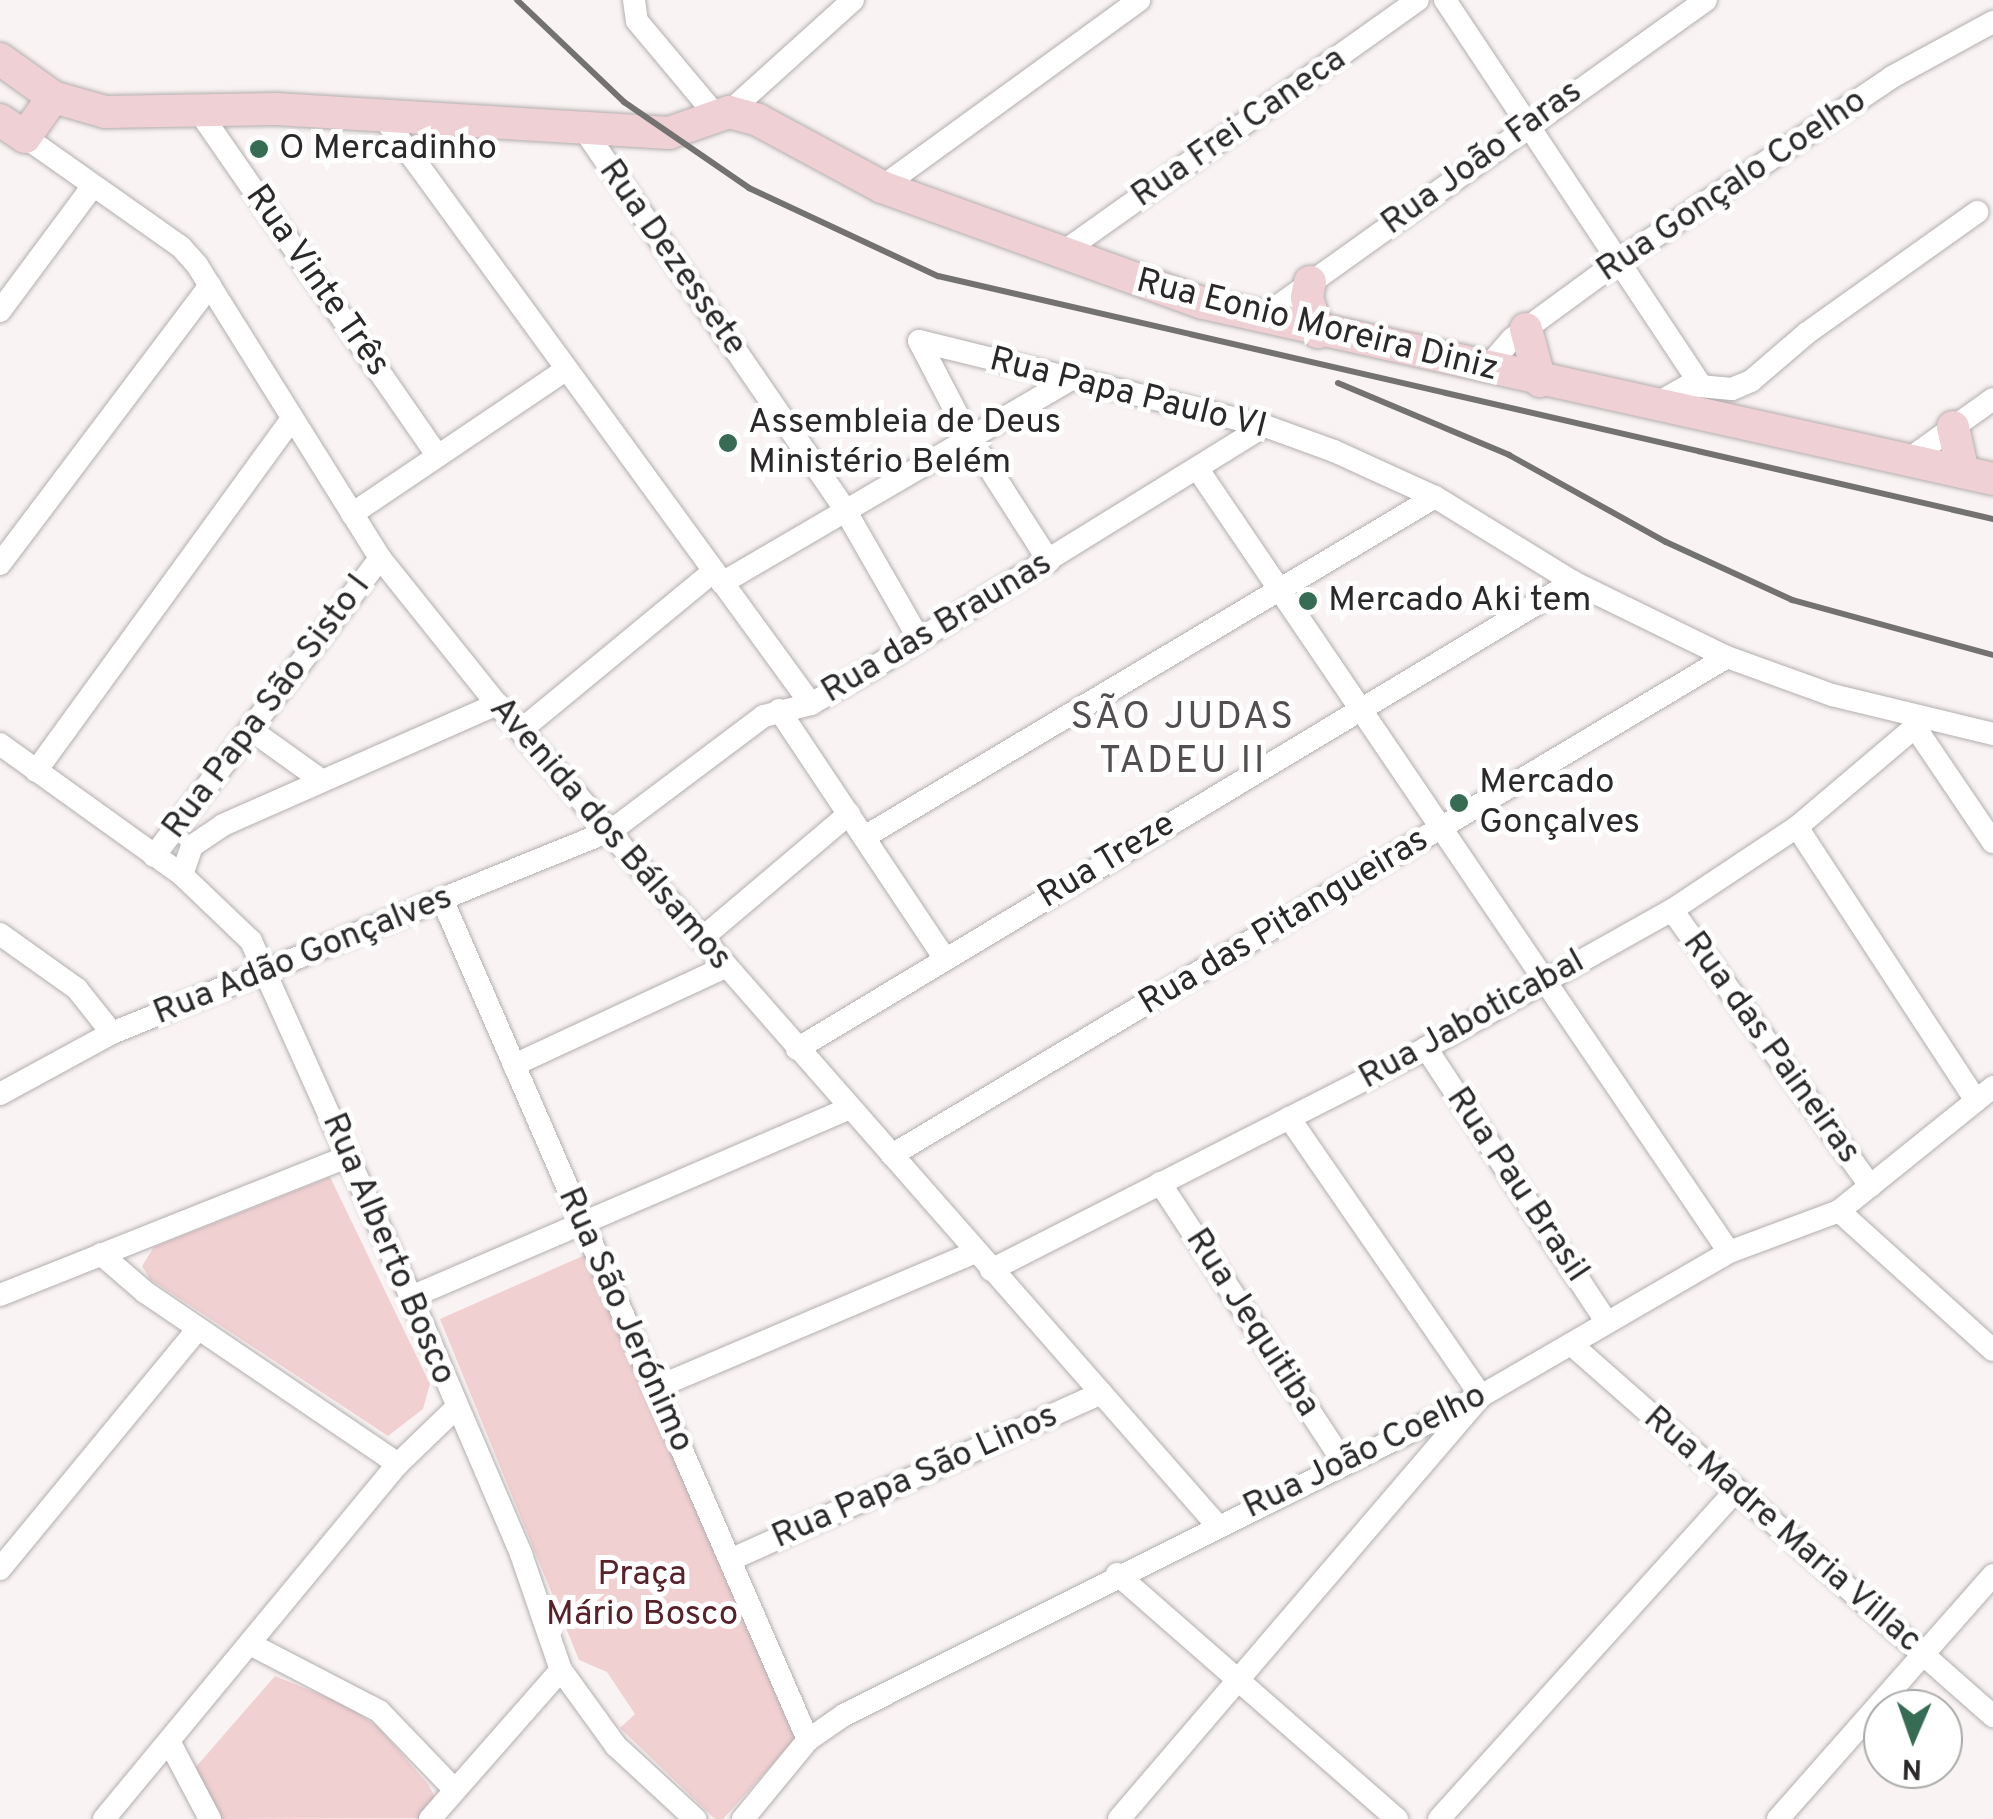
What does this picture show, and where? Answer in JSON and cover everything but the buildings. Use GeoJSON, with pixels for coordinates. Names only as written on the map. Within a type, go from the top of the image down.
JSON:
{"type":"FeatureCollection","features":[{"type":"Feature","properties":{"kind":"main road"},"geometry":{"type":"LineString","coordinates":[[0,59],[54,98],[106,112],[196,107],[381,114],[585,131],[669,132],[721,113]]}},
{"type":"Feature","properties":{"kind":"main road"},"geometry":{"type":"LineString","coordinates":[[12,129],[54,98]]}},
{"type":"Feature","properties":{"kind":"main road","name":"Rua Eonio Moreira Diniz"},"geometry":{"type":"LineString","coordinates":[[721,113],[758,120],[882,187],[1059,255],[1260,319],[1654,404],[1745,400],[1909,459],[1978,476]]}},
{"type":"Feature","properties":{"kind":"main road"},"geometry":{"type":"LineString","coordinates":[[1310,282],[1310,314],[1318,332]]}},
{"type":"Feature","properties":{"kind":"main road"},"geometry":{"type":"LineString","coordinates":[[1526,329],[1540,381]]}},
{"type":"Feature","properties":{"kind":"main road"},"geometry":{"type":"LineString","coordinates":[[1953,427],[1978,476]]}},
{"type":"Feature","properties":{"kind":"street"},"geometry":{"type":"LineString","coordinates":[[634,0],[637,21],[721,113],[853,0]]}},
{"type":"Feature","properties":{"kind":"street"},"geometry":{"type":"LineString","coordinates":[[882,187],[1139,0]]}},
{"type":"Feature","properties":{"kind":"street","name":"Rua Frei Caneca"},"geometry":{"type":"LineString","coordinates":[[1059,255],[1418,0]]}},
{"type":"Feature","properties":{"kind":"street"},"geometry":{"type":"LineString","coordinates":[[1445,0],[1531,121],[1620,260],[1689,378],[1745,400],[1807,333],[1977,212]]}},
{"type":"Feature","properties":{"kind":"street","name":"Rua João Faras"},"geometry":{"type":"LineString","coordinates":[[1260,319],[1531,121],[1706,0]]}},
{"type":"Feature","properties":{"kind":"street","name":"Rua Gonçalo Coelho"},"geometry":{"type":"LineString","coordinates":[[1485,370],[1526,329],[1620,260],[1862,96],[1993,22]]}},
{"type":"Feature","properties":{"kind":"street","name":"Rua Vinte Três"},"geometry":{"type":"LineString","coordinates":[[196,107],[437,455]]}},
{"type":"Feature","properties":{"kind":"street"},"geometry":{"type":"LineString","coordinates":[[381,114],[564,372],[811,704]]}},
{"type":"Feature","properties":{"kind":"street","name":"Avenida dos Bálsamos"},"geometry":{"type":"LineString","coordinates":[[12,129],[181,247],[210,285],[380,558],[497,704],[612,830],[701,939],[1217,1524]]}},
{"type":"Feature","properties":{"kind":"street","name":"Rua Dezessete"},"geometry":{"type":"LineString","coordinates":[[585,131],[844,508],[919,639]]}},
{"type":"Feature","properties":{"kind":"street"},"geometry":{"type":"LineString","coordinates":[[0,311],[92,188]]}},
{"type":"Feature","properties":{"kind":"street"},"geometry":{"type":"LineString","coordinates":[[0,564],[210,285]]}},
{"type":"Feature","properties":{"kind":"street","name":"Rua Papa Paulo VI"},"geometry":{"type":"LineString","coordinates":[[968,435],[919,342],[1264,426],[1435,497],[1573,582],[1727,658],[1918,724],[1993,734]]}},
{"type":"Feature","properties":{"kind":"street"},"geometry":{"type":"LineString","coordinates":[[352,514],[564,372]]}},
{"type":"Feature","properties":{"kind":"street"},"geometry":{"type":"LineString","coordinates":[[1654,404],[1689,378]]}},
{"type":"Feature","properties":{"kind":"street"},"geometry":{"type":"LineString","coordinates":[[520,730],[718,577],[1071,379]]}},
{"type":"Feature","properties":{"kind":"street"},"geometry":{"type":"LineString","coordinates":[[1909,459],[1993,398]]}},
{"type":"Feature","properties":{"kind":"street"},"geometry":{"type":"LineString","coordinates":[[36,771],[292,418]]}},
{"type":"Feature","properties":{"kind":"street","name":"Rua das Braunas"},"geometry":{"type":"LineString","coordinates":[[612,830],[779,710],[811,704],[1264,426]]}},
{"type":"Feature","properties":{"kind":"street"},"geometry":{"type":"LineString","coordinates":[[968,435],[1049,561]]}},
{"type":"Feature","properties":{"kind":"street"},"geometry":{"type":"LineString","coordinates":[[1197,468],[1729,1252]]}},
{"type":"Feature","properties":{"kind":"street"},"geometry":{"type":"LineString","coordinates":[[866,836],[1277,587],[1435,497]]}},
{"type":"Feature","properties":{"kind":"street","name":"Rua Papa São Sisto I"},"geometry":{"type":"LineString","coordinates":[[154,856],[254,732],[380,558]]}},
{"type":"Feature","properties":{"kind":"street","name":"Rua Treze"},"geometry":{"type":"LineString","coordinates":[[797,1049],[944,957],[1573,582]]}},
{"type":"Feature","properties":{"kind":"street","name":"Rua das Pitangueiras"},"geometry":{"type":"LineString","coordinates":[[892,1156],[1727,658]]}},
{"type":"Feature","properties":{"kind":"street"},"geometry":{"type":"LineString","coordinates":[[182,875],[192,846],[223,824],[497,704]]}},
{"type":"Feature","properties":{"kind":"street"},"geometry":{"type":"LineString","coordinates":[[779,710],[944,957]]}},
{"type":"Feature","properties":{"kind":"street"},"geometry":{"type":"LineString","coordinates":[[1918,724],[1993,842]]}},
{"type":"Feature","properties":{"kind":"street","name":"Rua Jaboticabal"},"geometry":{"type":"LineString","coordinates":[[655,1388],[983,1261],[1160,1183],[1426,1048],[1672,910],[1797,827],[1918,724]]}},
{"type":"Feature","properties":{"kind":"street"},"geometry":{"type":"LineString","coordinates":[[254,732],[321,780]]}},
{"type":"Feature","properties":{"kind":"street","name":"Rua Alberto Bosco"},"geometry":{"type":"LineString","coordinates":[[0,744],[226,911],[268,972],[346,1158],[412,1297],[520,1554],[562,1670],[616,1746],[695,1819]]}},
{"type":"Feature","properties":{"kind":"street"},"geometry":{"type":"LineString","coordinates":[[199,800],[211,820],[223,824]]}},
{"type":"Feature","properties":{"kind":"street"},"geometry":{"type":"LineString","coordinates":[[701,939],[849,814]]}},
{"type":"Feature","properties":{"kind":"street"},"geometry":{"type":"LineString","coordinates":[[1797,827],[1984,1094]]}},
{"type":"Feature","properties":{"kind":"street","name":"Rua Adão Gonçalves"},"geometry":{"type":"LineString","coordinates":[[0,1094],[112,1032],[612,830]]}},
{"type":"Feature","properties":{"kind":"street","name":"Rua São Jerónimo"},"geometry":{"type":"LineString","coordinates":[[442,899],[808,1740]]}},
{"type":"Feature","properties":{"kind":"street","name":"Rua das Paineiras"},"geometry":{"type":"LineString","coordinates":[[1672,910],[1870,1186]]}},
{"type":"Feature","properties":{"kind":"street"},"geometry":{"type":"LineString","coordinates":[[0,934],[77,988],[112,1032]]}},
{"type":"Feature","properties":{"kind":"street"},"geometry":{"type":"LineString","coordinates":[[514,1065],[725,966]]}},
{"type":"Feature","properties":{"kind":"street","name":"Rua Pau Brasil"},"geometry":{"type":"LineString","coordinates":[[1426,1048],[1607,1322]]}},
{"type":"Feature","properties":{"kind":"street","name":"Rua João Coelho"},"geometry":{"type":"LineString","coordinates":[[743,1819],[808,1740],[1117,1574],[1481,1396],[1729,1252],[1839,1211],[1984,1094]]}},
{"type":"Feature","properties":{"kind":"street"},"geometry":{"type":"LineString","coordinates":[[412,1297],[850,1108]]}},
{"type":"Feature","properties":{"kind":"street"},"geometry":{"type":"LineString","coordinates":[[1119,1819],[1481,1396],[1289,1118]]}},
{"type":"Feature","properties":{"kind":"street"},"geometry":{"type":"LineString","coordinates":[[0,1295],[346,1158]]}},
{"type":"Feature","properties":{"kind":"street","name":"Rua Jequitiba"},"geometry":{"type":"LineString","coordinates":[[1160,1183],[1344,1463]]}},
{"type":"Feature","properties":{"kind":"street"},"geometry":{"type":"LineString","coordinates":[[1839,1211],[1993,1350]]}},
{"type":"Feature","properties":{"kind":"street"},"geometry":{"type":"LineString","coordinates":[[100,1254],[198,1328],[398,1464]]}},
{"type":"Feature","properties":{"kind":"street"},"geometry":{"type":"LineString","coordinates":[[0,1569],[198,1328]]}},
{"type":"Feature","properties":{"kind":"street","name":"Rua Madre Maria Villac"},"geometry":{"type":"LineString","coordinates":[[1570,1344],[1993,1716]]}},
{"type":"Feature","properties":{"kind":"street","name":"Rua Papa São Linos"},"geometry":{"type":"LineString","coordinates":[[730,1560],[1101,1393]]}},
{"type":"Feature","properties":{"kind":"street"},"geometry":{"type":"LineString","coordinates":[[104,1819],[252,1645],[398,1464],[456,1408]]}},
{"type":"Feature","properties":{"kind":"street"},"geometry":{"type":"LineString","coordinates":[[1439,1819],[1736,1490]]}},
{"type":"Feature","properties":{"kind":"street"},"geometry":{"type":"LineString","coordinates":[[1117,1574],[1397,1819]]}},
{"type":"Feature","properties":{"kind":"street"},"geometry":{"type":"LineString","coordinates":[[1778,1819],[1993,1575]]}},
{"type":"Feature","properties":{"kind":"street"},"geometry":{"type":"LineString","coordinates":[[252,1645],[379,1711],[454,1789]]}},
{"type":"Feature","properties":{"kind":"street"},"geometry":{"type":"LineString","coordinates":[[430,1819],[562,1670]]}},
{"type":"Feature","properties":{"kind":"street"},"geometry":{"type":"LineString","coordinates":[[170,1744],[210,1819]]}},
{"type":"Feature","properties":{"kind":"green space"},"geometry":{"type":"Polygon","coordinates":[[[330,1177],[430,1384],[423,1409],[388,1436],[150,1279],[142,1266],[154,1247],[330,1177]]]}},
{"type":"Feature","properties":{"kind":"green space","name":"Praça Mário Bosco"},"geometry":{"type":"Polygon","coordinates":[[[585,1255],[798,1736],[723,1819],[715,1819],[620,1728],[635,1714],[607,1672],[579,1660],[440,1319],[585,1255]]]}},
{"type":"Feature","properties":{"kind":"green space"},"geometry":{"type":"Polygon","coordinates":[[[275,1676],[346,1705],[378,1727],[428,1784],[446,1818],[221,1819],[195,1768],[275,1676]]]}},
{"type":"Feature","properties":{"kind":"railway"},"geometry":{"type":"LineString","coordinates":[[517,0],[624,102],[749,188],[938,276],[1993,519]]}},
{"type":"Feature","properties":{"kind":"railway"},"geometry":{"type":"LineString","coordinates":[[1338,383],[1509,455],[1666,542],[1792,600],[1993,655]]}},
{"type":"Feature","properties":{"kind":"place","name":"O Mercadinho"},"geometry":{"type":"Point","coordinates":[259,149]}},
{"type":"Feature","properties":{"kind":"place","name":"Assembleia de Deus Ministério Belém"},"geometry":{"type":"Point","coordinates":[728,443]}},
{"type":"Feature","properties":{"kind":"place","name":"Mercado Aki tem"},"geometry":{"type":"Point","coordinates":[1308,601]}},
{"type":"Feature","properties":{"kind":"place","name":"Mercado Gonçalves"},"geometry":{"type":"Point","coordinates":[1459,803]}},
{"type":"Feature","properties":{"kind":"district","name":"SÃO JUDAS TADEU II"},"geometry":{"type":"Point","coordinates":[1183,741]}}]}
